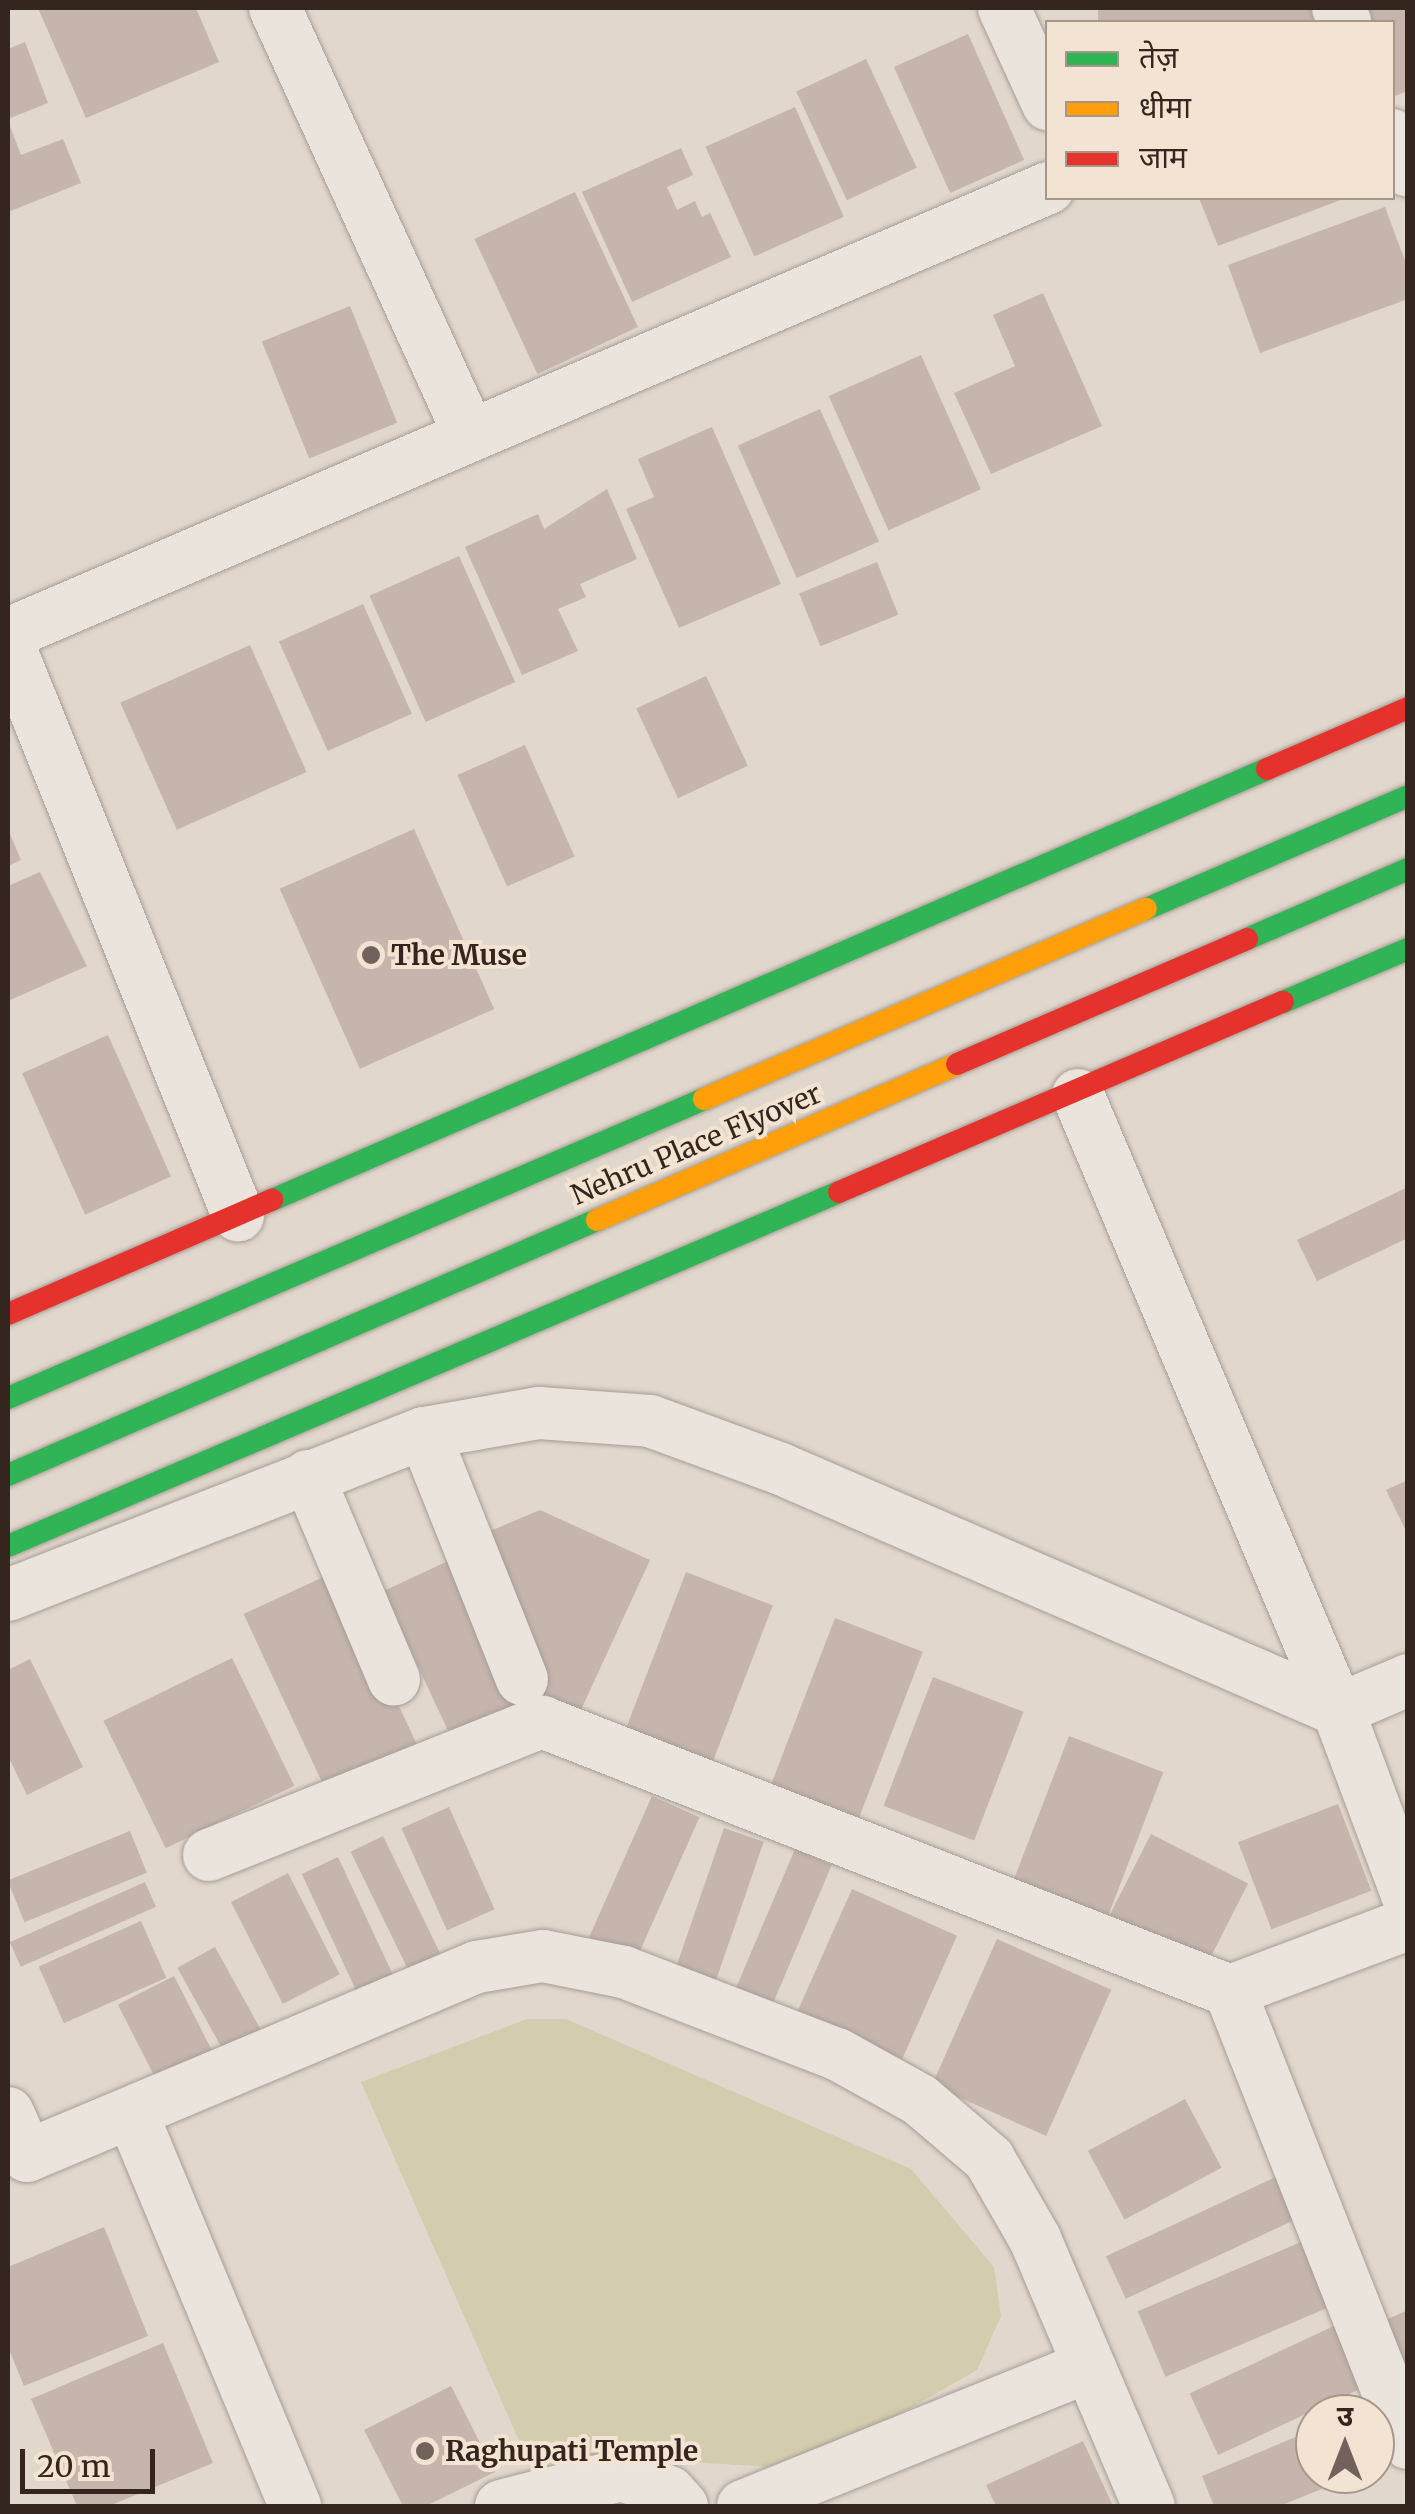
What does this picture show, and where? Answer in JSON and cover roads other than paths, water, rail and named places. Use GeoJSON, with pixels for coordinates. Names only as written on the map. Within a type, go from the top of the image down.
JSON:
{"type":"FeatureCollection","features":[{"type":"Feature","properties":{"kind":"main road"},"geometry":{"type":"LineString","coordinates":[[8,1314],[1408,708]]}},
{"type":"Feature","properties":{"kind":"main road"},"geometry":{"type":"LineString","coordinates":[[1362,726],[1408,722]]}},
{"type":"Feature","properties":{"kind":"main road","name":"Nehru Place Flyover"},"geometry":{"type":"LineString","coordinates":[[8,1398],[1408,796]]}},
{"type":"Feature","properties":{"kind":"main road","name":"Nehru Place Flyover"},"geometry":{"type":"LineString","coordinates":[[10,1474],[1408,869]]}},
{"type":"Feature","properties":{"kind":"main road"},"geometry":{"type":"LineString","coordinates":[[8,1546],[1078,1095],[1408,949]]}},
{"type":"Feature","properties":{"kind":"street"},"geometry":{"type":"LineString","coordinates":[[275,8],[469,433]]}},
{"type":"Feature","properties":{"kind":"street"},"geometry":{"type":"LineString","coordinates":[[1004,8],[1045,97]]}},
{"type":"Feature","properties":{"kind":"street"},"geometry":{"type":"LineString","coordinates":[[1395,143],[1408,171]]}},
{"type":"Feature","properties":{"kind":"street"},"geometry":{"type":"LineString","coordinates":[[8,634],[469,433],[1045,189]]}},
{"type":"Feature","properties":{"kind":"street"},"geometry":{"type":"LineString","coordinates":[[8,642],[22,715],[238,1216]]}},
{"type":"Feature","properties":{"kind":"street"},"geometry":{"type":"LineString","coordinates":[[1078,1095],[1338,1710],[1408,1897]]}},
{"type":"Feature","properties":{"kind":"street"},"geometry":{"type":"LineString","coordinates":[[8,1595],[424,1433],[539,1413],[650,1421],[1338,1710],[1408,1680]]}},
{"type":"Feature","properties":{"kind":"street"},"geometry":{"type":"LineString","coordinates":[[424,1433],[522,1679]]}},
{"type":"Feature","properties":{"kind":"street"},"geometry":{"type":"LineString","coordinates":[[308,1476],[394,1680]]}},
{"type":"Feature","properties":{"kind":"street"},"geometry":{"type":"LineString","coordinates":[[210,1855],[542,1722],[1230,1991],[1408,1924]]}},
{"type":"Feature","properties":{"kind":"street"},"geometry":{"type":"LineString","coordinates":[[8,2113],[27,2156],[477,1967],[542,1956],[624,1972],[837,2054],[920,2100],[989,2158],[1089,2366],[1149,2506]]}},
{"type":"Feature","properties":{"kind":"street"},"geometry":{"type":"LineString","coordinates":[[1230,1991],[1408,2443]]}},
{"type":"Feature","properties":{"kind":"street"},"geometry":{"type":"LineString","coordinates":[[132,2114],[295,2506]]}},
{"type":"Feature","properties":{"kind":"street"},"geometry":{"type":"LineString","coordinates":[[743,2506],[1089,2366]]}},
{"type":"Feature","properties":{"kind":"street"},"geometry":{"type":"LineString","coordinates":[[501,2506],[622,2476],[669,2492],[682,2506]]}},
{"type":"Feature","properties":{"kind":"place","name":"The Muse"},"geometry":{"type":"Point","coordinates":[371,955]}},
{"type":"Feature","properties":{"kind":"place","name":"Raghupati Temple"},"geometry":{"type":"Point","coordinates":[425,2451]}}]}
